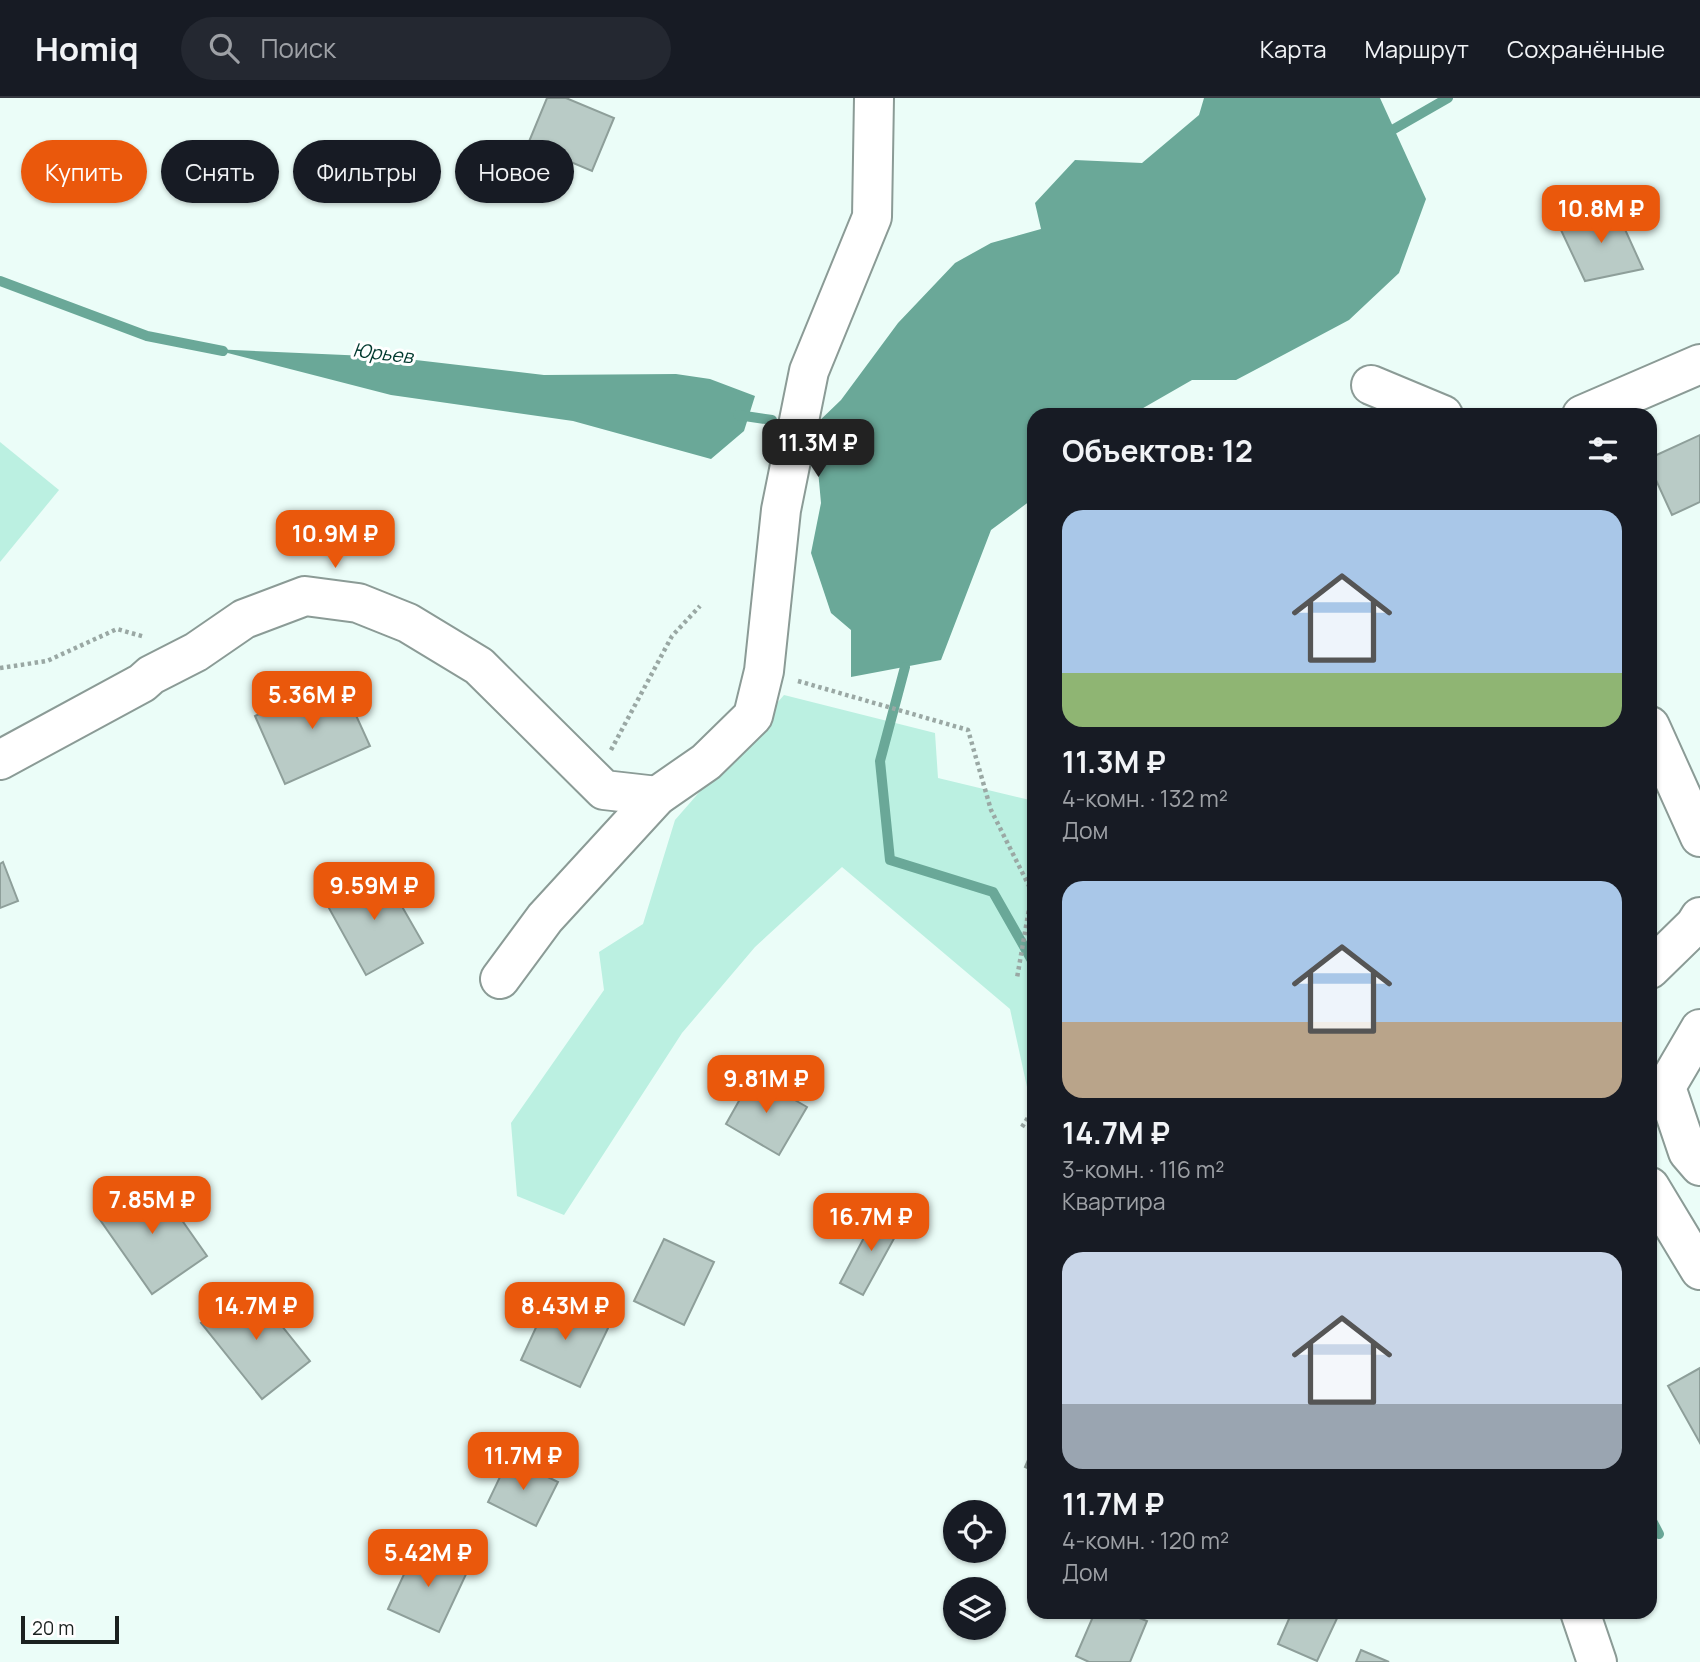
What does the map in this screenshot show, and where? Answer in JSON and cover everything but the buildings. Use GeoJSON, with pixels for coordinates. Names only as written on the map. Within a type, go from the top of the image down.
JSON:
{"type":"FeatureCollection","features":[{"type":"Feature","properties":{"kind":"street"},"geometry":{"type":"LineString","coordinates":[[500,979],[545,918],[657,796],[706,762],[753,716],[764,671],[781,510],[809,371],[872,217],[874,98]]}},
{"type":"Feature","properties":{"kind":"street"},"geometry":{"type":"LineString","coordinates":[[1598,408],[1700,364]]}},
{"type":"Feature","properties":{"kind":"street"},"geometry":{"type":"LineString","coordinates":[[1371,385],[1426,408]]}},
{"type":"Feature","properties":{"kind":"street"},"geometry":{"type":"LineString","coordinates":[[0,760],[197,652],[244,619],[305,596],[358,603],[408,623],[479,666],[604,790],[657,796]]}},
{"type":"Feature","properties":{"kind":"street"},"geometry":{"type":"LineString","coordinates":[[1657,742],[1700,837]]}},
{"type":"Feature","properties":{"kind":"street"},"geometry":{"type":"LineString","coordinates":[[1657,962],[1700,917]]}},
{"type":"Feature","properties":{"kind":"street"},"geometry":{"type":"LineString","coordinates":[[1700,1029],[1666,1087],[1688,1152],[1700,1166]]}},
{"type":"Feature","properties":{"kind":"street"},"geometry":{"type":"LineString","coordinates":[[1657,1199],[1700,1270]]}},
{"type":"Feature","properties":{"kind":"street"},"geometry":{"type":"LineString","coordinates":[[1582,1619],[1597,1662]]}},
{"type":"Feature","properties":{"kind":"path"},"geometry":{"type":"LineString","coordinates":[[595,781],[672,636],[700,606]]}},
{"type":"Feature","properties":{"kind":"path"},"geometry":{"type":"LineString","coordinates":[[0,668],[47,661],[117,629],[197,652]]}},
{"type":"Feature","properties":{"kind":"path"},"geometry":{"type":"LineString","coordinates":[[764,671],[968,730],[990,810],[1027,882]]}},
{"type":"Feature","properties":{"kind":"path"},"geometry":{"type":"LineString","coordinates":[[1017,978],[1027,926]]}},
{"type":"Feature","properties":{"kind":"path"},"geometry":{"type":"LineString","coordinates":[[1022,1128],[1027,1120]]}},
{"type":"Feature","properties":{"kind":"shaded area"},"geometry":{"type":"Polygon","coordinates":[[[1204,98],[1380,98],[1426,199],[1399,273],[1349,320],[1236,380],[1192,380],[1143,408],[1027,408],[1027,503],[991,530],[941,660],[851,677],[851,630],[831,613],[811,553],[821,503],[814,426],[841,400],[898,323],[955,263],[991,243],[1041,229],[1035,203],[1075,160],[1142,163],[1199,115],[1204,98]]]}},
{"type":"Feature","properties":{"kind":"shaded area"},"geometry":{"type":"Polygon","coordinates":[[[212,349],[390,357],[544,375],[676,374],[710,379],[755,396],[744,431],[711,459],[573,421],[391,395],[212,349]]]}},
{"type":"Feature","properties":{"kind":"shaded area"},"geometry":{"type":"Polygon","coordinates":[[[0,442],[59,490],[0,562],[0,442]]]}},
{"type":"Feature","properties":{"kind":"shaded area"},"geometry":{"type":"Polygon","coordinates":[[[784,695],[935,733],[938,778],[1027,799],[1027,1087],[1010,1009],[842,867],[755,947],[682,1033],[564,1215],[517,1196],[511,1123],[604,990],[599,952],[643,924],[675,820],[784,695]]]}},
{"type":"Feature","properties":{"kind":"waterway","name":"Юрьев"},"geometry":{"type":"LineString","coordinates":[[1394,129],[1448,98]]}},
{"type":"Feature","properties":{"kind":"waterway","name":"Юрьев"},"geometry":{"type":"LineString","coordinates":[[0,281],[147,336],[223,351]]}},
{"type":"Feature","properties":{"kind":"waterway","name":"Юрьев"},"geometry":{"type":"LineString","coordinates":[[738,415],[772,420]]}},
{"type":"Feature","properties":{"kind":"waterway"},"geometry":{"type":"LineString","coordinates":[[905,667],[880,761],[890,860],[993,892],[1027,952]]}},
{"type":"Feature","properties":{"kind":"waterway"},"geometry":{"type":"LineString","coordinates":[[1657,1530],[1659,1534]]}}]}
